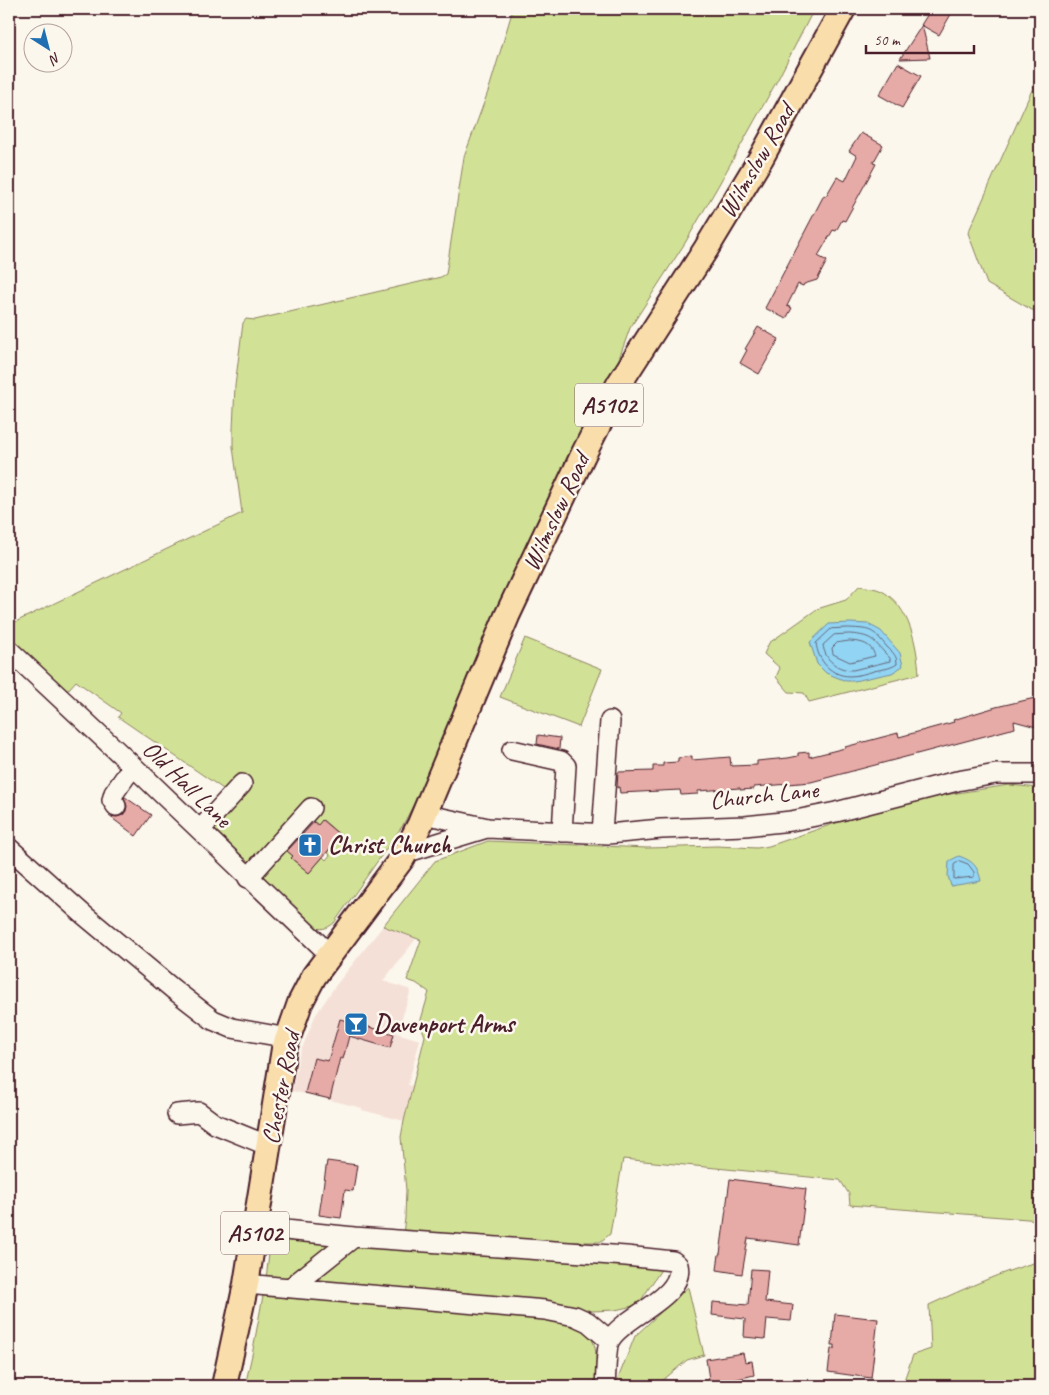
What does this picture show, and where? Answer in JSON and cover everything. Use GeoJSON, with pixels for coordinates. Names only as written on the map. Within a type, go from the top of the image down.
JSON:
{"type":"FeatureCollection","features":[{"type":"Feature","properties":{"kind":"main road","name":"Wilmslow Road"},"geometry":{"type":"LineString","coordinates":[[422,819],[507,616],[583,455],[619,384],[706,249],[756,166],[843,9]]}},
{"type":"Feature","properties":{"kind":"main road","name":"Chester Road"},"geometry":{"type":"LineString","coordinates":[[224,1386],[246,1284],[284,1049],[300,1003],[314,976],[331,951],[405,853],[422,819]]}},
{"type":"Feature","properties":{"kind":"street","name":"Old Hall Lane"},"geometry":{"type":"LineString","coordinates":[[9,650],[133,766],[248,878],[323,948],[331,951]]}},
{"type":"Feature","properties":{"kind":"street"},"geometry":{"type":"LineString","coordinates":[[602,834],[610,721]]}},
{"type":"Feature","properties":{"kind":"street"},"geometry":{"type":"LineString","coordinates":[[512,750],[561,760],[566,766],[562,832]]}},
{"type":"Feature","properties":{"kind":"street"},"geometry":{"type":"LineString","coordinates":[[116,806],[112,800],[114,793],[133,766]]}},
{"type":"Feature","properties":{"kind":"street","name":"Church Lane"},"geometry":{"type":"LineString","coordinates":[[422,819],[488,828],[602,834],[745,826],[790,821],[836,812],[957,781],[996,774],[1040,774]]}},
{"type":"Feature","properties":{"kind":"street"},"geometry":{"type":"LineString","coordinates":[[200,830],[242,784]]}},
{"type":"Feature","properties":{"kind":"street"},"geometry":{"type":"LineString","coordinates":[[248,878],[311,808]]}},
{"type":"Feature","properties":{"kind":"street","name":"Church Lane"},"geometry":{"type":"LineString","coordinates":[[405,853],[488,828]]}},
{"type":"Feature","properties":{"kind":"street"},"geometry":{"type":"LineString","coordinates":[[9,848],[84,915],[173,990],[213,1020],[232,1028],[288,1038]]}},
{"type":"Feature","properties":{"kind":"street"},"geometry":{"type":"LineString","coordinates":[[177,1114],[199,1112],[215,1124],[269,1146]]}},
{"type":"Feature","properties":{"kind":"street"},"geometry":{"type":"LineString","coordinates":[[256,1227],[354,1237],[673,1261],[678,1265],[680,1272],[668,1292],[609,1340],[604,1386]]}},
{"type":"Feature","properties":{"kind":"street"},"geometry":{"type":"LineString","coordinates":[[290,1288],[354,1237]]}},
{"type":"Feature","properties":{"kind":"street"},"geometry":{"type":"LineString","coordinates":[[246,1284],[545,1310],[575,1316],[588,1322],[609,1340]]}},
{"type":"Feature","properties":{"kind":"shaded area","name":"Davenport Arms"},"geometry":{"type":"Polygon","coordinates":[[[383,926],[416,939],[383,981],[411,990],[397,1033],[420,1040],[408,1085],[413,1086],[404,1121],[362,1110],[362,1108],[292,1091],[299,1056],[315,1016],[336,985],[383,926]]]}},
{"type":"Feature","properties":{"kind":"green space"},"geometry":{"type":"Polygon","coordinates":[[[513,9],[814,9],[778,79],[718,186],[685,243],[630,328],[616,367],[504,604],[403,825],[334,923],[329,927],[315,928],[207,829],[235,797],[118,717],[121,713],[76,681],[67,691],[9,640],[9,625],[242,513],[233,447],[233,429],[235,386],[243,323],[246,319],[255,320],[441,277],[446,274],[464,157],[489,89],[513,9]],[[308,817],[286,850],[293,856],[291,858],[309,873],[323,857],[326,860],[330,855],[327,852],[341,836],[323,820],[318,825],[308,817]]]}},
{"type":"Feature","properties":{"kind":"green space"},"geometry":{"type":"Polygon","coordinates":[[[1040,72],[1040,310],[1032,310],[987,284],[968,233],[1040,72]]]}},
{"type":"Feature","properties":{"kind":"green space"},"geometry":{"type":"Polygon","coordinates":[[[859,586],[882,591],[892,598],[899,607],[914,639],[919,674],[809,702],[804,693],[789,692],[776,677],[780,668],[764,654],[769,643],[817,609],[846,600],[859,586]]]}},
{"type":"Feature","properties":{"kind":"green space"},"geometry":{"type":"Polygon","coordinates":[[[525,638],[602,669],[579,727],[500,697],[525,638]]]}},
{"type":"Feature","properties":{"kind":"green space"},"geometry":{"type":"Polygon","coordinates":[[[1009,785],[1040,788],[1040,1220],[850,1205],[849,1194],[840,1180],[623,1159],[610,1234],[600,1242],[559,1242],[403,1234],[406,1190],[401,1137],[425,1036],[420,1023],[429,992],[416,983],[407,980],[421,940],[383,926],[435,861],[488,841],[647,848],[717,846],[757,848],[769,846],[833,824],[889,808],[944,795],[1009,785]]]}},
{"type":"Feature","properties":{"kind":"green space"},"geometry":{"type":"Polygon","coordinates":[[[271,1236],[339,1242],[291,1280],[266,1279],[271,1236]]]}},
{"type":"Feature","properties":{"kind":"green space"},"geometry":{"type":"Polygon","coordinates":[[[356,1244],[662,1268],[638,1305],[615,1310],[593,1311],[552,1304],[305,1285],[356,1244]]]}},
{"type":"Feature","properties":{"kind":"green space"},"geometry":{"type":"Polygon","coordinates":[[[1040,1261],[1040,1386],[902,1386],[913,1355],[931,1349],[929,1305],[997,1275],[1040,1261]]]}},
{"type":"Feature","properties":{"kind":"green space"},"geometry":{"type":"Polygon","coordinates":[[[688,1287],[704,1355],[687,1360],[656,1386],[615,1386],[635,1336],[688,1287]]]}},
{"type":"Feature","properties":{"kind":"green space"},"geometry":{"type":"Polygon","coordinates":[[[263,1296],[521,1316],[570,1325],[587,1333],[592,1339],[596,1356],[595,1386],[245,1386],[263,1296]]]}},
{"type":"Feature","properties":{"kind":"water"},"geometry":{"type":"Polygon","coordinates":[[[829,624],[868,624],[881,631],[900,653],[903,666],[892,673],[854,681],[846,681],[826,673],[817,664],[810,642],[829,624]]]}},
{"type":"Feature","properties":{"kind":"water"},"geometry":{"type":"Polygon","coordinates":[[[959,856],[974,865],[981,881],[951,886],[948,876],[949,861],[959,856]]]}},
{"type":"Feature","properties":{"kind":"building"},"geometry":{"type":"Polygon","coordinates":[[[931,9],[954,9],[939,35],[921,25],[931,9]]]}},
{"type":"Feature","properties":{"kind":"building"},"geometry":{"type":"Polygon","coordinates":[[[922,25],[930,58],[900,59],[922,25]]]}},
{"type":"Feature","properties":{"kind":"building"},"geometry":{"type":"Polygon","coordinates":[[[898,63],[921,76],[902,108],[879,95],[898,63]]]}},
{"type":"Feature","properties":{"kind":"building"},"geometry":{"type":"Polygon","coordinates":[[[861,133],[883,145],[873,163],[876,164],[845,221],[842,220],[836,231],[833,230],[818,256],[827,261],[817,280],[803,286],[798,284],[787,306],[792,308],[786,319],[765,308],[824,195],[826,196],[837,177],[845,181],[857,156],[849,151],[861,133]]]}},
{"type":"Feature","properties":{"kind":"building"},"geometry":{"type":"Polygon","coordinates":[[[758,327],[779,339],[759,374],[740,363],[747,350],[745,349],[758,327]]]}},
{"type":"Feature","properties":{"kind":"building"},"geometry":{"type":"Polygon","coordinates":[[[1035,698],[1036,701],[1040,702],[1040,728],[1014,721],[1015,728],[811,782],[754,787],[754,789],[698,791],[698,794],[681,795],[680,790],[620,793],[619,787],[617,788],[618,772],[653,771],[653,766],[663,766],[663,763],[678,762],[678,758],[692,756],[692,760],[730,757],[731,766],[757,765],[757,761],[788,758],[798,756],[798,753],[809,752],[809,757],[898,733],[899,737],[954,722],[953,720],[996,707],[1035,698]]]}},
{"type":"Feature","properties":{"kind":"building"},"geometry":{"type":"Polygon","coordinates":[[[538,735],[560,738],[559,749],[537,744],[538,735]]]}},
{"type":"Feature","properties":{"kind":"building"},"geometry":{"type":"Polygon","coordinates":[[[125,797],[151,815],[136,836],[109,816],[117,817],[123,815],[127,806],[125,797]]]}},
{"type":"Feature","properties":{"kind":"building","name":"Christ Church"},"geometry":{"type":"Polygon","coordinates":[[[322,820],[341,836],[309,873],[291,858],[293,856],[287,851],[314,822],[318,825],[322,820]]]}},
{"type":"Feature","properties":{"kind":"building"},"geometry":{"type":"Polygon","coordinates":[[[340,1019],[394,1034],[390,1048],[349,1036],[343,1059],[340,1058],[330,1099],[305,1093],[314,1058],[328,1061],[340,1019]]]}},
{"type":"Feature","properties":{"kind":"building"},"geometry":{"type":"Polygon","coordinates":[[[327,1161],[357,1165],[353,1191],[345,1190],[341,1218],[319,1215],[327,1161]]]}},
{"type":"Feature","properties":{"kind":"building"},"geometry":{"type":"Polygon","coordinates":[[[730,1179],[806,1189],[799,1245],[748,1238],[742,1274],[717,1270],[730,1179]]]}},
{"type":"Feature","properties":{"kind":"building"},"geometry":{"type":"Polygon","coordinates":[[[751,1269],[768,1270],[765,1302],[793,1305],[791,1321],[767,1319],[765,1339],[744,1337],[745,1319],[712,1315],[713,1302],[748,1305],[751,1269]]]}},
{"type":"Feature","properties":{"kind":"building"},"geometry":{"type":"Polygon","coordinates":[[[835,1314],[878,1319],[871,1378],[828,1372],[831,1349],[835,1348],[835,1345],[832,1345],[835,1314]]]}},
{"type":"Feature","properties":{"kind":"building"},"geometry":{"type":"Polygon","coordinates":[[[743,1353],[745,1362],[752,1361],[754,1375],[729,1381],[731,1384],[710,1386],[706,1359],[743,1353]]]}},
{"type":"Feature","properties":{"kind":"place","name":"Christ Church"},"geometry":{"type":"Point","coordinates":[310,845]}},
{"type":"Feature","properties":{"kind":"place","name":"Davenport Arms"},"geometry":{"type":"Point","coordinates":[356,1024]}}]}
